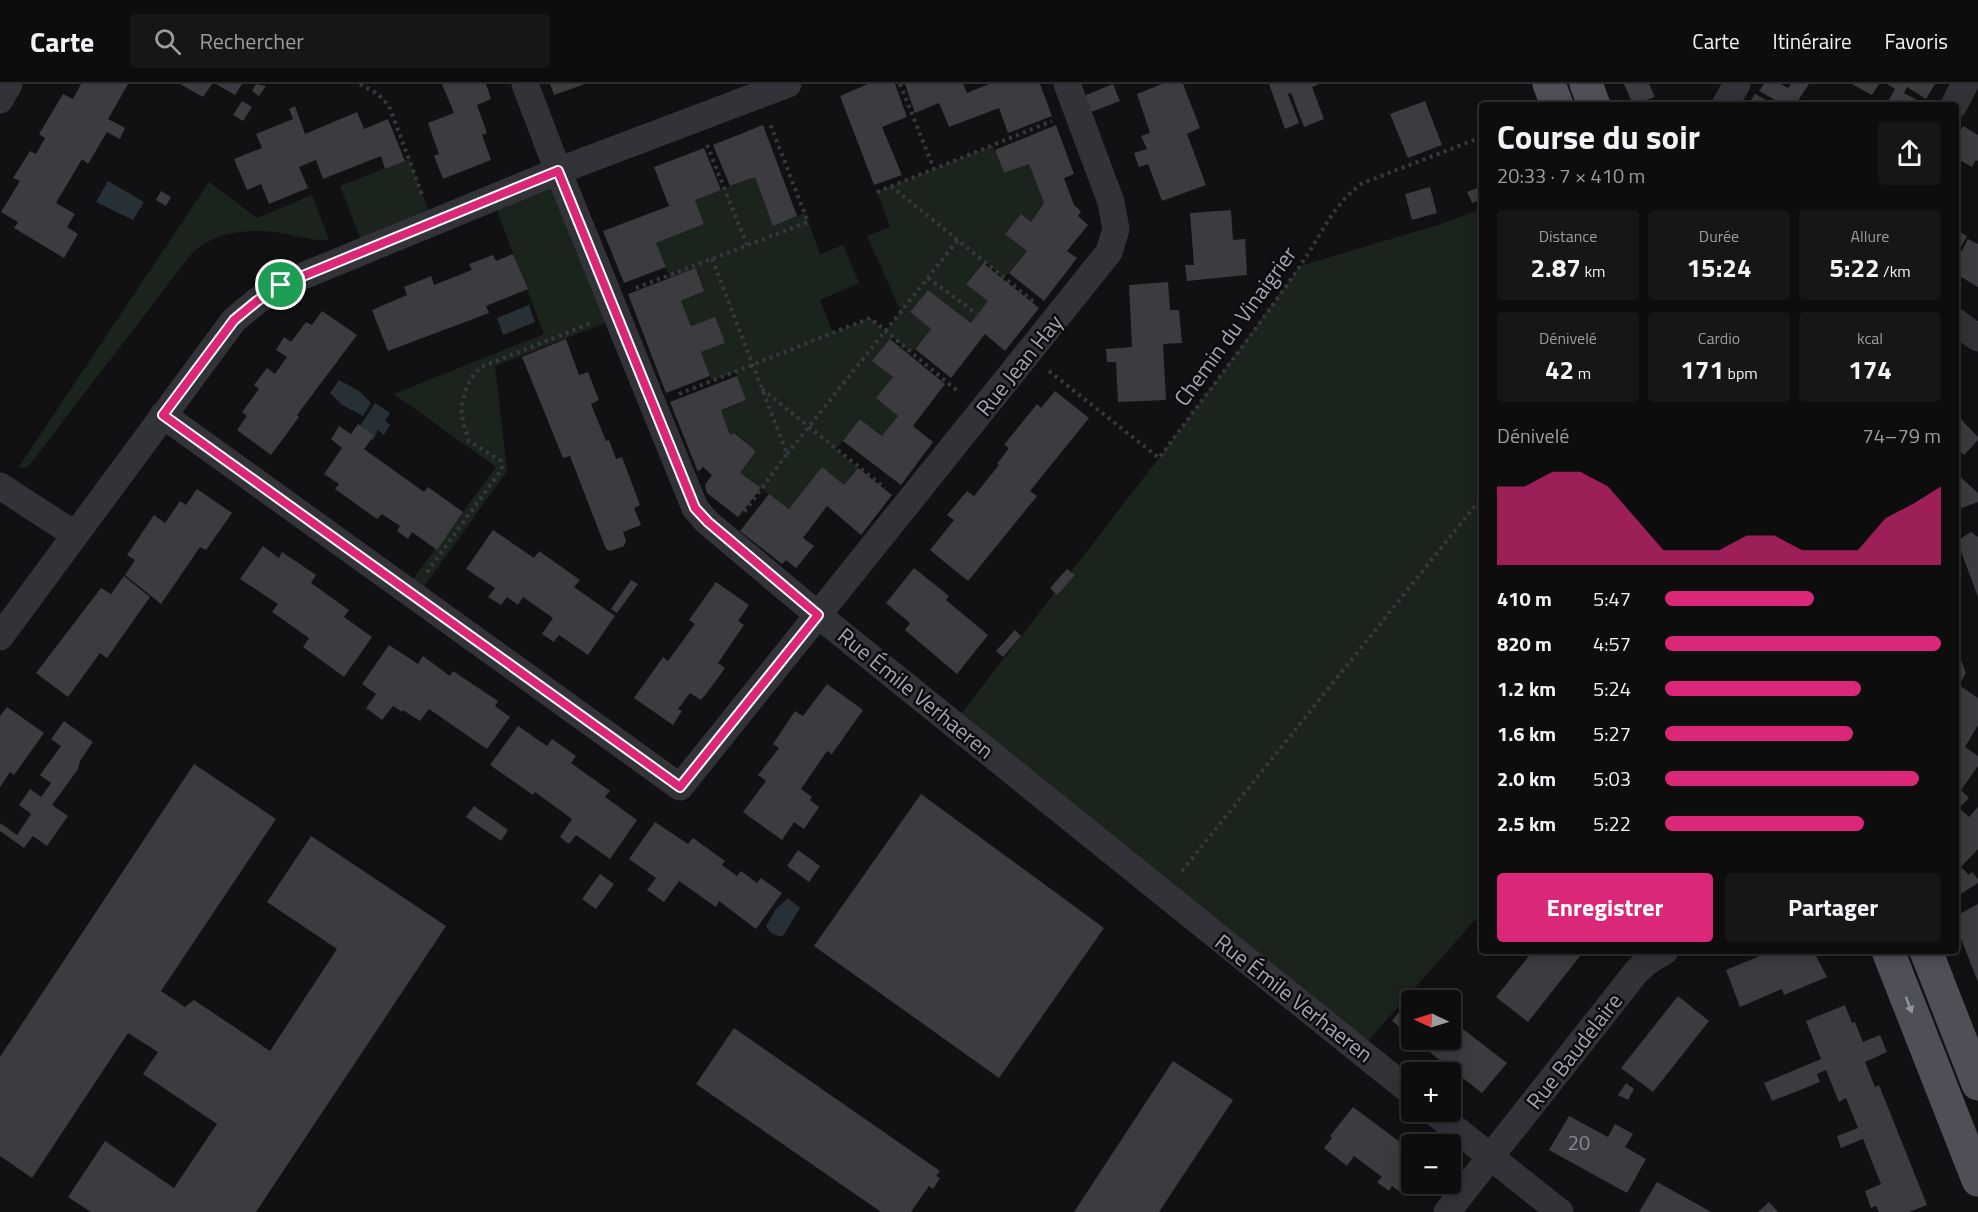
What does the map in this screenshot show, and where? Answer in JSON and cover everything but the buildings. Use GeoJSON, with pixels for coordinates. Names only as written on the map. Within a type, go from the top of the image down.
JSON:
{"type":"FeatureCollection","features":[{"type":"Feature","properties":{"kind":"main road"},"geometry":{"type":"LineString","coordinates":[[1549,84],[1556,102]]}},
{"type":"Feature","properties":{"kind":"main road"},"geometry":{"type":"LineString","coordinates":[[1586,84],[1593,102]]}},
{"type":"Feature","properties":{"kind":"main road"},"geometry":{"type":"LineString","coordinates":[[1889,954],[1978,1180]]}},
{"type":"Feature","properties":{"kind":"main road"},"geometry":{"type":"LineString","coordinates":[[1927,954],[1978,1084]]}},
{"type":"Feature","properties":{"kind":"street"},"geometry":{"type":"LineString","coordinates":[[0,100],[9,84]]}},
{"type":"Feature","properties":{"kind":"street","name":"Rue Émile Verhaeren"},"geometry":{"type":"LineString","coordinates":[[525,84],[695,508],[708,522],[818,615],[954,723],[1163,895],[1401,1084]]}},
{"type":"Feature","properties":{"kind":"street"},"geometry":{"type":"LineString","coordinates":[[0,636],[234,320],[257,301],[281,285],[558,171],[788,84]]}},
{"type":"Feature","properties":{"kind":"street","name":"Rue Jean Hay"},"geometry":{"type":"LineString","coordinates":[[411,595],[680,787],[1109,252],[1116,230],[1112,202],[1068,84]]}},
{"type":"Feature","properties":{"kind":"street"},"geometry":{"type":"LineString","coordinates":[[1727,102],[1737,84]]}},
{"type":"Feature","properties":{"kind":"street"},"geometry":{"type":"LineString","coordinates":[[1956,102],[1965,84]]}},
{"type":"Feature","properties":{"kind":"street"},"geometry":{"type":"LineString","coordinates":[[1959,324],[1978,338]]}},
{"type":"Feature","properties":{"kind":"street"},"geometry":{"type":"LineString","coordinates":[[163,415],[411,595]]}},
{"type":"Feature","properties":{"kind":"street"},"geometry":{"type":"LineString","coordinates":[[0,486],[74,534]]}},
{"type":"Feature","properties":{"kind":"street","name":"Rue Baudelaire"},"geometry":{"type":"LineString","coordinates":[[1447,1212],[1637,971],[1660,954]]}},
{"type":"Feature","properties":{"kind":"street"},"geometry":{"type":"LineString","coordinates":[[1446,1122],[1560,1212]]}},
{"type":"Feature","properties":{"kind":"path"},"geometry":{"type":"LineString","coordinates":[[360,84],[378,94],[389,106],[434,223]]}},
{"type":"Feature","properties":{"kind":"path"},"geometry":{"type":"LineString","coordinates":[[900,84],[934,169]]}},
{"type":"Feature","properties":{"kind":"path"},"geometry":{"type":"LineString","coordinates":[[648,283],[808,222],[759,95]]}},
{"type":"Feature","properties":{"kind":"path"},"geometry":{"type":"LineString","coordinates":[[877,192],[1054,120]]}},
{"type":"Feature","properties":{"kind":"path","name":"Chemin du Vinaigrier"},"geometry":{"type":"LineString","coordinates":[[1028,354],[1160,458],[1300,266],[1349,192],[1363,183],[1479,138]]}},
{"type":"Feature","properties":{"kind":"path"},"geometry":{"type":"LineString","coordinates":[[708,147],[747,245]]}},
{"type":"Feature","properties":{"kind":"path"},"geometry":{"type":"LineString","coordinates":[[891,186],[1039,306]]}},
{"type":"Feature","properties":{"kind":"path"},"geometry":{"type":"LineString","coordinates":[[744,511],[958,240]]}},
{"type":"Feature","properties":{"kind":"path"},"geometry":{"type":"LineString","coordinates":[[712,259],[787,454]]}},
{"type":"Feature","properties":{"kind":"path"},"geometry":{"type":"LineString","coordinates":[[928,278],[977,315]]}},
{"type":"Feature","properties":{"kind":"path"},"geometry":{"type":"LineString","coordinates":[[411,595],[502,469],[501,461],[469,441],[461,407],[471,378],[481,368],[616,313]]}},
{"type":"Feature","properties":{"kind":"path"},"geometry":{"type":"LineString","coordinates":[[688,391],[870,318],[947,382]]}},
{"type":"Feature","properties":{"kind":"path"},"geometry":{"type":"LineString","coordinates":[[761,388],[874,479]]}},
{"type":"Feature","properties":{"kind":"path"},"geometry":{"type":"LineString","coordinates":[[1163,895],[1479,501]]}},
{"type":"Feature","properties":{"kind":"shaded area"},"geometry":{"type":"Polygon","coordinates":[[[993,145],[1004,173],[1029,164],[1044,203],[1031,222],[1021,214],[1006,233],[1027,251],[1004,278],[984,261],[966,283],[988,301],[971,323],[928,290],[910,312],[931,329],[911,353],[892,337],[873,360],[893,377],[877,398],[898,416],[882,436],[861,419],[836,449],[858,468],[844,485],[789,509],[740,473],[756,451],[735,433],[730,435],[721,410],[746,400],[735,372],[712,381],[701,352],[724,342],[715,317],[691,326],[681,301],[704,291],[697,268],[670,278],[656,243],[704,224],[695,200],[755,177],[773,226],[805,213],[820,254],[843,245],[859,283],[820,300],[833,333],[870,318],[885,331],[901,312],[867,236],[890,227],[877,192],[993,145]]]}},
{"type":"Feature","properties":{"kind":"shaded area"},"geometry":{"type":"Polygon","coordinates":[[[409,159],[433,223],[365,250],[340,186],[409,159]]]}},
{"type":"Feature","properties":{"kind":"shaded area"},"geometry":{"type":"Polygon","coordinates":[[[558,171],[618,318],[495,366],[507,471],[416,598],[405,590],[496,467],[394,394],[544,334],[492,198],[558,171]]]}},
{"type":"Feature","properties":{"kind":"shaded area"},"geometry":{"type":"Polygon","coordinates":[[[108,181],[144,202],[133,220],[96,202],[108,181]]]}},
{"type":"Feature","properties":{"kind":"shaded area"},"geometry":{"type":"Polygon","coordinates":[[[209,182],[257,218],[312,195],[329,240],[282,233],[246,231],[222,236],[201,246],[192,253],[28,467],[18,468],[209,182]]]}},
{"type":"Feature","properties":{"kind":"shaded area"},"geometry":{"type":"Polygon","coordinates":[[[1479,210],[1479,915],[1413,990],[1401,990],[1401,1004],[1360,1050],[954,723],[1159,458],[1300,266],[1441,224],[1479,210]]]}},
{"type":"Feature","properties":{"kind":"shaded area"},"geometry":{"type":"Polygon","coordinates":[[[529,305],[535,322],[503,335],[497,318],[529,305]]]}},
{"type":"Feature","properties":{"kind":"shaded area"},"geometry":{"type":"Polygon","coordinates":[[[339,380],[359,391],[371,403],[363,416],[342,405],[330,393],[339,380]]]}},
{"type":"Feature","properties":{"kind":"shaded area"},"geometry":{"type":"Polygon","coordinates":[[[375,403],[390,413],[385,421],[390,425],[384,435],[378,430],[373,440],[358,429],[375,403]]]}},
{"type":"Feature","properties":{"kind":"shaded area"},"geometry":{"type":"Polygon","coordinates":[[[788,898],[800,908],[783,936],[775,935],[766,926],[776,909],[788,898]]]}},
{"type":"Feature","properties":{"kind":"route"},"geometry":{"type":"LineString","coordinates":[[558,171],[695,508],[708,522],[818,615],[680,787],[163,415],[234,320],[281,285],[558,171]]}}]}
